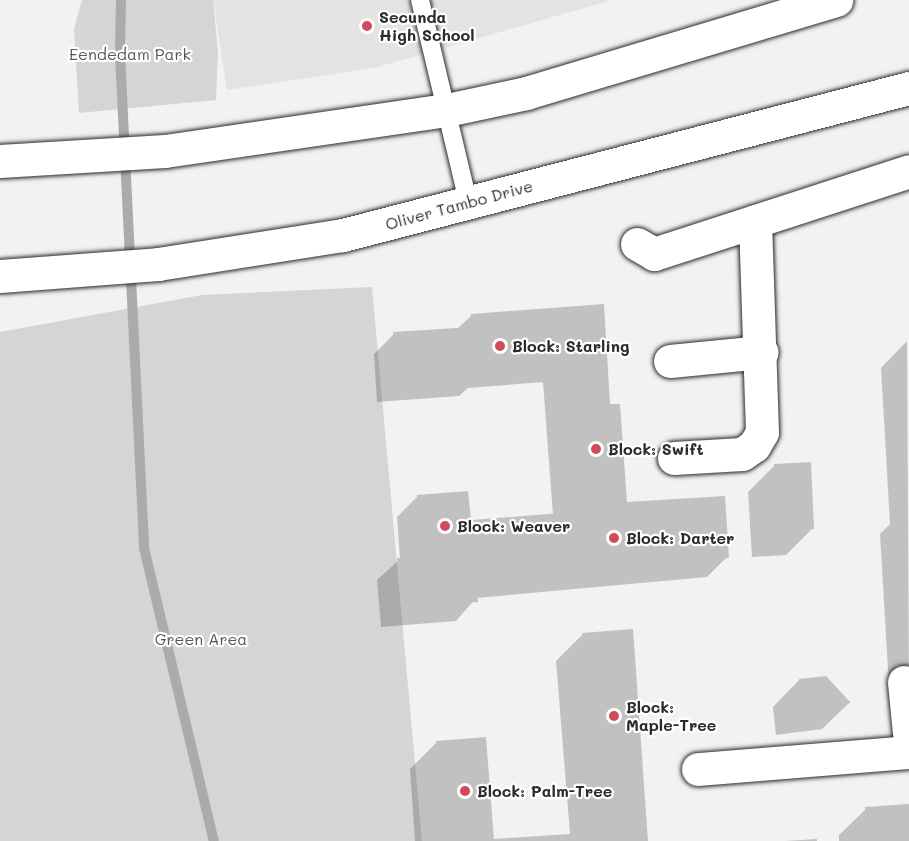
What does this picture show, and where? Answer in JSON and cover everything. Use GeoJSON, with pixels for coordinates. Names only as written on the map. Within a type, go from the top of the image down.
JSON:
{"type":"FeatureCollection","features":[{"type":"Feature","properties":{"kind":"street"},"geometry":{"type":"LineString","coordinates":[[0,161],[165,151],[447,110],[526,93],[836,0]]}},
{"type":"Feature","properties":{"kind":"street","name":"Oliver Tambo Drive"},"geometry":{"type":"LineString","coordinates":[[0,276],[158,264],[343,235],[909,88]]}},
{"type":"Feature","properties":{"kind":"street"},"geometry":{"type":"LineString","coordinates":[[637,244],[654,254],[909,171]]}},
{"type":"Feature","properties":{"kind":"street"},"geometry":{"type":"LineString","coordinates":[[674,458],[734,456],[754,446],[764,417],[755,221]]}},
{"type":"Feature","properties":{"kind":"street"},"geometry":{"type":"LineString","coordinates":[[670,361],[762,352]]}},
{"type":"Feature","properties":{"kind":"street"},"geometry":{"type":"LineString","coordinates":[[904,682],[909,733]]}},
{"type":"Feature","properties":{"kind":"street"},"geometry":{"type":"LineString","coordinates":[[698,769],[909,752]]}},
{"type":"Feature","properties":{"kind":"lane"},"geometry":{"type":"LineString","coordinates":[[420,0],[468,202]]}},
{"type":"Feature","properties":{"kind":"shaded area","name":"Secunda High School"},"geometry":{"type":"Polygon","coordinates":[[[213,0],[612,0],[374,68],[227,90],[213,0]]]}},
{"type":"Feature","properties":{"kind":"green space","name":"Eendedam Park"},"geometry":{"type":"Polygon","coordinates":[[[82,0],[213,0],[218,53],[216,100],[79,113],[74,29],[82,0]]]}},
{"type":"Feature","properties":{"kind":"green space","name":"Green Area"},"geometry":{"type":"Polygon","coordinates":[[[372,287],[422,841],[0,841],[0,332],[202,295],[372,287]]]}},
{"type":"Feature","properties":{"kind":"building"},"geometry":{"type":"Polygon","coordinates":[[[604,304],[610,404],[620,404],[627,502],[725,496],[729,558],[476,580],[478,602],[401,607],[397,558],[422,556],[417,495],[468,491],[471,520],[574,512],[562,363],[481,369],[481,376],[397,382],[393,332],[472,327],[471,314],[604,304]]]}},
{"type":"Feature","properties":{"kind":"building"},"geometry":{"type":"Polygon","coordinates":[[[811,462],[814,529],[778,531],[774,464],[811,462]]]}},
{"type":"Feature","properties":{"kind":"building","name":"Block: Maple-Tree"},"geometry":{"type":"Polygon","coordinates":[[[633,629],[648,841],[599,841],[582,633],[633,629]]]}},
{"type":"Feature","properties":{"kind":"building"},"geometry":{"type":"Polygon","coordinates":[[[826,676],[851,703],[802,709],[799,679],[826,676]]]}},
{"type":"Feature","properties":{"kind":"building","name":"Block: Palm-Tree"},"geometry":{"type":"Polygon","coordinates":[[[486,737],[494,841],[444,841],[436,741],[486,737]]]}},
{"type":"Feature","properties":{"kind":"building"},"geometry":{"type":"Polygon","coordinates":[[[909,804],[909,841],[867,841],[865,807],[909,804]]]}},
{"type":"Feature","properties":{"kind":"waterway"},"geometry":{"type":"LineString","coordinates":[[121,0],[120,54],[144,548],[214,841]]}},
{"type":"Feature","properties":{"kind":"place","name":"Secunda High School"},"geometry":{"type":"Point","coordinates":[367,26]}},
{"type":"Feature","properties":{"kind":"place","name":"Block: Starling"},"geometry":{"type":"Point","coordinates":[500,346]}},
{"type":"Feature","properties":{"kind":"place","name":"Block: Swift"},"geometry":{"type":"Point","coordinates":[596,449]}},
{"type":"Feature","properties":{"kind":"place","name":"Block: Weaver"},"geometry":{"type":"Point","coordinates":[445,526]}},
{"type":"Feature","properties":{"kind":"place","name":"Block: Darter"},"geometry":{"type":"Point","coordinates":[614,538]}},
{"type":"Feature","properties":{"kind":"place","name":"Block: Maple-Tree"},"geometry":{"type":"Point","coordinates":[614,716]}},
{"type":"Feature","properties":{"kind":"place","name":"Block: Palm-Tree"},"geometry":{"type":"Point","coordinates":[465,791]}}]}
